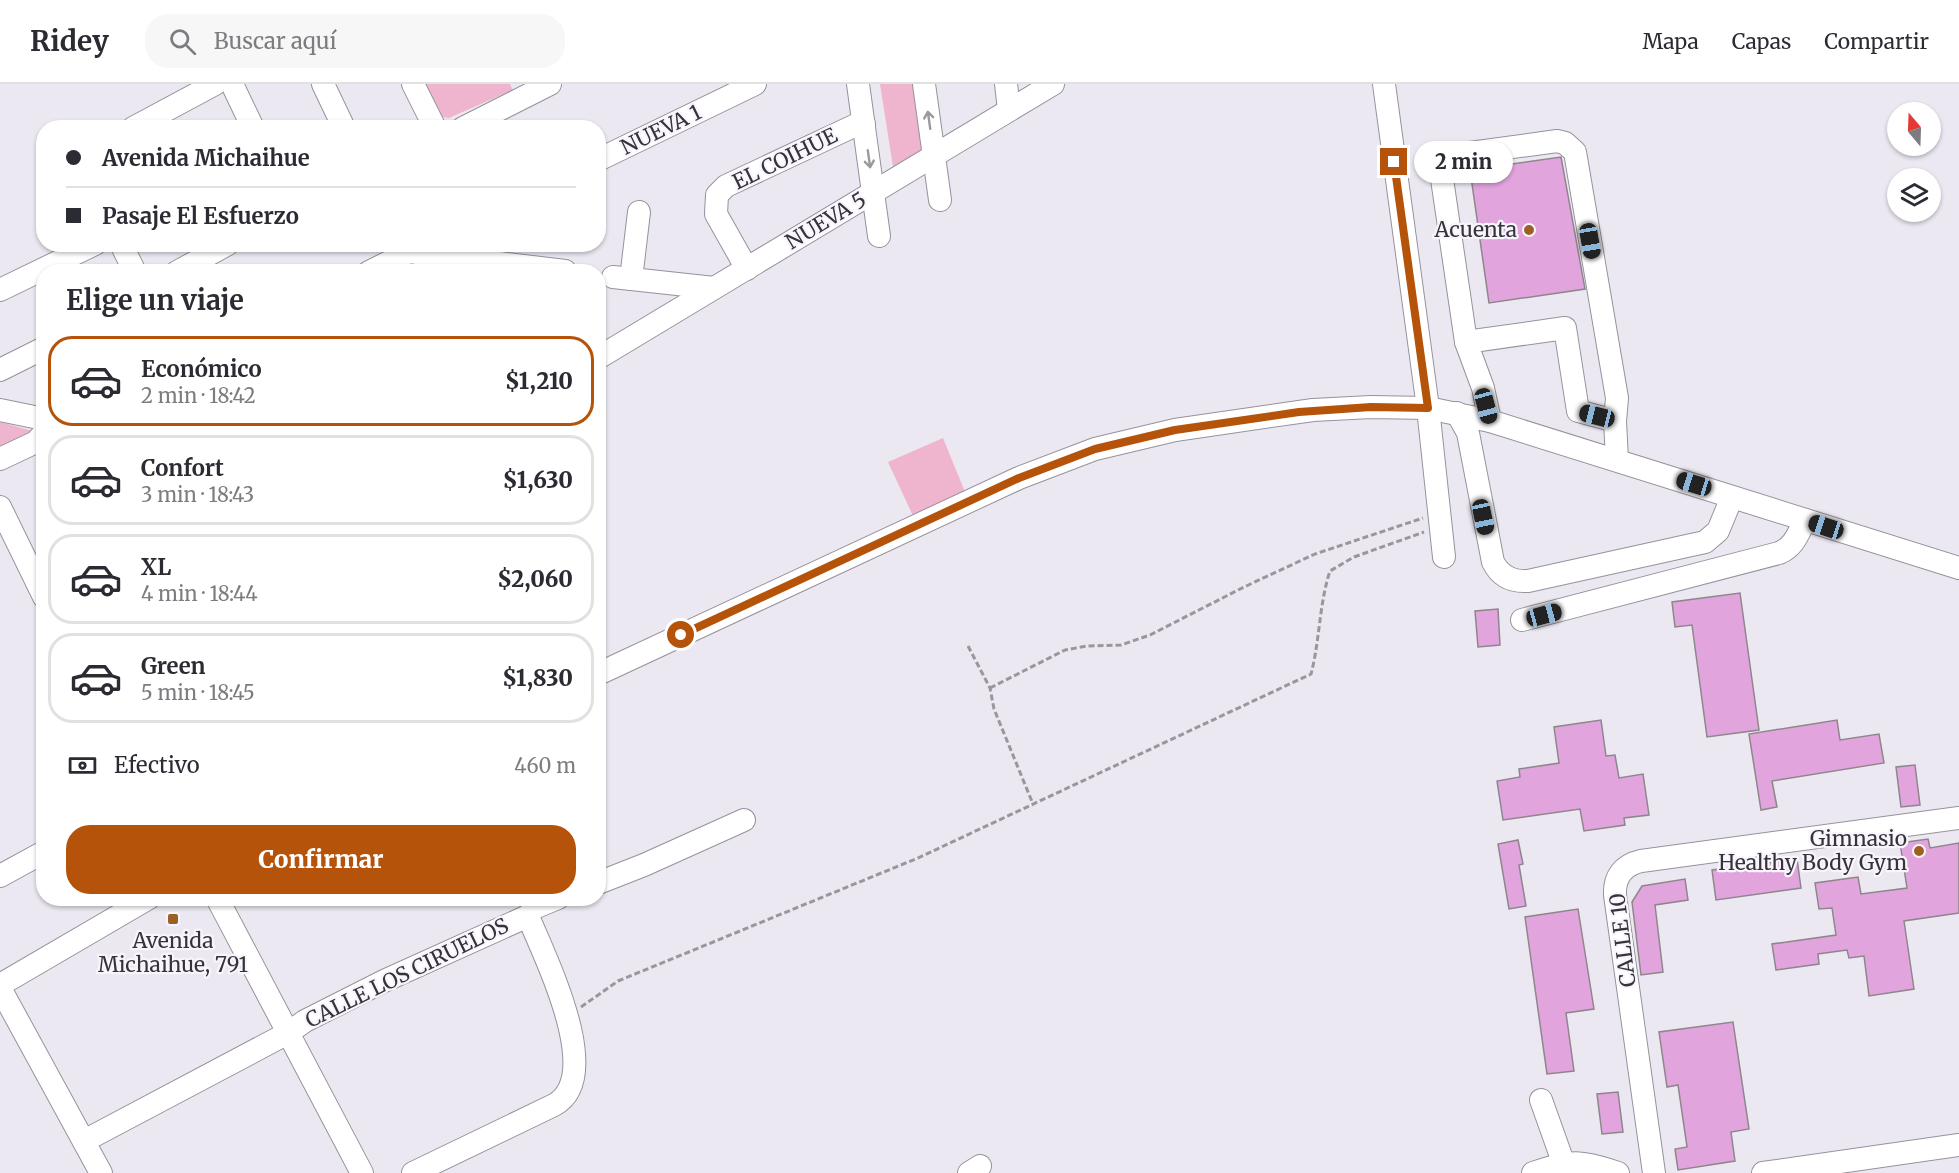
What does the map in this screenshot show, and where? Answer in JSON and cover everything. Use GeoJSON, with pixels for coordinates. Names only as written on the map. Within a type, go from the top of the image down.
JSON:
{"type":"FeatureCollection","features":[{"type":"Feature","properties":{"kind":"street"},"geometry":{"type":"LineString","coordinates":[[163,120],[215,84]]}},
{"type":"Feature","properties":{"kind":"street"},"geometry":{"type":"LineString","coordinates":[[232,84],[249,120]]}},
{"type":"Feature","properties":{"kind":"street"},"geometry":{"type":"LineString","coordinates":[[322,84],[340,120]]}},
{"type":"Feature","properties":{"kind":"street"},"geometry":{"type":"LineString","coordinates":[[413,84],[431,120]]}},
{"type":"Feature","properties":{"kind":"street"},"geometry":{"type":"LineString","coordinates":[[479,120],[550,84]]}},
{"type":"Feature","properties":{"kind":"street","name":"NUEVA 1"},"geometry":{"type":"LineString","coordinates":[[606,156],[755,84]]}},
{"type":"Feature","properties":{"kind":"street"},"geometry":{"type":"LineString","coordinates":[[858,84],[879,236]]}},
{"type":"Feature","properties":{"kind":"street"},"geometry":{"type":"LineString","coordinates":[[924,84],[940,200]]}},
{"type":"Feature","properties":{"kind":"street"},"geometry":{"type":"LineString","coordinates":[[1005,84],[1009,111]]}},
{"type":"Feature","properties":{"kind":"street","name":"NUEVA 5"},"geometry":{"type":"LineString","coordinates":[[606,353],[1053,84]]}},
{"type":"Feature","properties":{"kind":"street"},"geometry":{"type":"LineString","coordinates":[[1384,84],[1428,408],[1444,557]]}},
{"type":"Feature","properties":{"kind":"street","name":"EL COIHUE"},"geometry":{"type":"LineString","coordinates":[[747,268],[716,214],[717,195],[726,186],[858,124],[864,124]]}},
{"type":"Feature","properties":{"kind":"street"},"geometry":{"type":"LineString","coordinates":[[1490,421],[1483,388],[1466,342],[1442,179],[1443,169],[1455,155],[1557,141],[1565,142],[1575,152],[1617,398],[1615,421],[1617,460]]}},
{"type":"Feature","properties":{"kind":"street"},"geometry":{"type":"LineString","coordinates":[[639,212],[622,278],[714,288]]}},
{"type":"Feature","properties":{"kind":"street"},"geometry":{"type":"LineString","coordinates":[[54,264],[78,252]]}},
{"type":"Feature","properties":{"kind":"street"},"geometry":{"type":"LineString","coordinates":[[192,264],[213,252]]}},
{"type":"Feature","properties":{"kind":"street"},"geometry":{"type":"LineString","coordinates":[[385,264],[409,252]]}},
{"type":"Feature","properties":{"kind":"street"},"geometry":{"type":"LineString","coordinates":[[443,252],[520,264]]}},
{"type":"Feature","properties":{"kind":"street"},"geometry":{"type":"LineString","coordinates":[[0,290],[36,273]]}},
{"type":"Feature","properties":{"kind":"street"},"geometry":{"type":"LineString","coordinates":[[1466,342],[1565,328],[1578,411],[1615,421]]}},
{"type":"Feature","properties":{"kind":"street"},"geometry":{"type":"LineString","coordinates":[[606,340],[625,342]]}},
{"type":"Feature","properties":{"kind":"street"},"geometry":{"type":"LineString","coordinates":[[0,370],[36,352]]}},
{"type":"Feature","properties":{"kind":"street"},"geometry":{"type":"LineString","coordinates":[[606,670],[1019,478],[1095,449],[1175,430],[1294,413],[1371,407],[1428,408],[1457,412],[1490,421],[1959,568]]}},
{"type":"Feature","properties":{"kind":"street"},"geometry":{"type":"LineString","coordinates":[[0,410],[36,417]]}},
{"type":"Feature","properties":{"kind":"street"},"geometry":{"type":"LineString","coordinates":[[1457,412],[1469,439],[1493,562],[1498,571],[1512,580],[1528,581],[1704,542],[1718,531],[1732,497]]}},
{"type":"Feature","properties":{"kind":"street"},"geometry":{"type":"LineString","coordinates":[[0,459],[36,442]]}},
{"type":"Feature","properties":{"kind":"street"},"geometry":{"type":"LineString","coordinates":[[0,507],[35,557]]}},
{"type":"Feature","properties":{"kind":"street"},"geometry":{"type":"LineString","coordinates":[[1522,620],[1779,553],[1788,549],[1797,537],[1804,520]]}},
{"type":"Feature","properties":{"kind":"street","name":"CALLE 10"},"geometry":{"type":"LineString","coordinates":[[1654,1173],[1615,895],[1620,873],[1633,863],[1641,861],[1959,818]]}},
{"type":"Feature","properties":{"kind":"street"},"geometry":{"type":"LineString","coordinates":[[606,880],[744,820]]}},
{"type":"Feature","properties":{"kind":"street"},"geometry":{"type":"LineString","coordinates":[[0,876],[36,856]]}},
{"type":"Feature","properties":{"kind":"street"},"geometry":{"type":"LineString","coordinates":[[101,1173],[0,987],[136,906]]}},
{"type":"Feature","properties":{"kind":"street"},"geometry":{"type":"LineString","coordinates":[[221,906],[362,1173]]}},
{"type":"Feature","properties":{"kind":"street","name":"CALLE LOS CIRUELOS"},"geometry":{"type":"LineString","coordinates":[[84,1141],[288,1033],[304,1021],[384,981],[528,916],[539,906]]}},
{"type":"Feature","properties":{"kind":"street"},"geometry":{"type":"LineString","coordinates":[[413,1173],[544,1110],[564,1099],[572,1087],[574,1079],[573,1045],[569,1017],[528,916]]}},
{"type":"Feature","properties":{"kind":"street"},"geometry":{"type":"LineString","coordinates":[[1541,1100],[1566,1168]]}},
{"type":"Feature","properties":{"kind":"street"},"geometry":{"type":"LineString","coordinates":[[1763,1173],[1959,1145]]}},
{"type":"Feature","properties":{"kind":"street"},"geometry":{"type":"LineString","coordinates":[[1533,1173],[1566,1168],[1572,1162],[1589,1163],[1618,1173]]}},
{"type":"Feature","properties":{"kind":"path"},"geometry":{"type":"LineString","coordinates":[[990,687],[1065,650],[1087,646],[1121,645],[1150,635],[1315,554],[1440,519]]}},
{"type":"Feature","properties":{"kind":"path"},"geometry":{"type":"LineString","coordinates":[[569,1017],[618,981],[918,858],[1311,674],[1316,655],[1323,593],[1330,570],[1440,519]]}},
{"type":"Feature","properties":{"kind":"path"},"geometry":{"type":"LineString","coordinates":[[968,646],[990,687],[994,709],[1033,804]]}},
{"type":"Feature","properties":{"kind":"shaded area"},"geometry":{"type":"Polygon","coordinates":[[[425,84],[510,84],[513,90],[449,118],[441,117],[425,84]]]}},
{"type":"Feature","properties":{"kind":"shaded area"},"geometry":{"type":"Polygon","coordinates":[[[880,84],[916,84],[924,149],[893,167],[880,84]]]}},
{"type":"Feature","properties":{"kind":"shaded area"},"geometry":{"type":"Polygon","coordinates":[[[0,422],[33,431],[0,455],[0,422]]]}},
{"type":"Feature","properties":{"kind":"shaded area"},"geometry":{"type":"Polygon","coordinates":[[[943,438],[965,492],[913,516],[888,462],[943,438]]]}},
{"type":"Feature","properties":{"kind":"building","name":"Acuenta"},"geometry":{"type":"Polygon","coordinates":[[[1561,157],[1585,289],[1489,303],[1470,170],[1561,157]]]}},
{"type":"Feature","properties":{"kind":"building"},"geometry":{"type":"Polygon","coordinates":[[[1740,593],[1759,730],[1707,737],[1692,625],[1675,627],[1672,602],[1740,593]]]}},
{"type":"Feature","properties":{"kind":"building"},"geometry":{"type":"Polygon","coordinates":[[[1498,609],[1500,645],[1478,647],[1475,611],[1498,609]]]}},
{"type":"Feature","properties":{"kind":"building"},"geometry":{"type":"Polygon","coordinates":[[[1601,720],[1606,756],[1615,755],[1619,778],[1643,774],[1649,815],[1624,818],[1625,825],[1584,831],[1580,809],[1503,820],[1497,781],[1520,777],[1519,769],[1559,763],[1554,727],[1601,720]]]}},
{"type":"Feature","properties":{"kind":"building"},"geometry":{"type":"Polygon","coordinates":[[[1837,720],[1840,740],[1879,734],[1884,763],[1772,781],[1777,807],[1761,810],[1749,734],[1837,720]]]}},
{"type":"Feature","properties":{"kind":"building"},"geometry":{"type":"Polygon","coordinates":[[[1915,765],[1920,805],[1901,807],[1896,767],[1915,765]]]}},
{"type":"Feature","properties":{"kind":"building"},"geometry":{"type":"Polygon","coordinates":[[[1928,839],[1930,848],[1959,843],[1959,913],[1904,921],[1914,989],[1869,996],[1864,956],[1849,958],[1847,950],[1818,954],[1819,964],[1776,970],[1772,944],[1836,935],[1832,908],[1819,909],[1815,883],[1858,877],[1861,894],[1907,888],[1900,843],[1928,839]]]}},
{"type":"Feature","properties":{"kind":"building"},"geometry":{"type":"Polygon","coordinates":[[[1518,840],[1523,864],[1519,865],[1526,906],[1509,909],[1498,844],[1518,840]]]}},
{"type":"Feature","properties":{"kind":"building"},"geometry":{"type":"Polygon","coordinates":[[[1797,859],[1801,888],[1716,900],[1712,870],[1797,859]]]}},
{"type":"Feature","properties":{"kind":"building"},"geometry":{"type":"Polygon","coordinates":[[[1685,879],[1688,900],[1655,905],[1663,972],[1641,975],[1632,902],[1642,886],[1685,879]]]}},
{"type":"Feature","properties":{"kind":"building"},"geometry":{"type":"Polygon","coordinates":[[[1578,909],[1594,1009],[1566,1013],[1574,1071],[1547,1074],[1525,917],[1578,909]]]}},
{"type":"Feature","properties":{"kind":"building"},"geometry":{"type":"Polygon","coordinates":[[[1733,1022],[1749,1129],[1731,1132],[1735,1161],[1678,1170],[1675,1149],[1687,1147],[1678,1085],[1667,1087],[1659,1032],[1733,1022]]]}},
{"type":"Feature","properties":{"kind":"building"},"geometry":{"type":"Polygon","coordinates":[[[1618,1092],[1623,1132],[1602,1134],[1597,1094],[1618,1092]]]}},
{"type":"Feature","properties":{"kind":"place","name":"Acuenta"},"geometry":{"type":"Point","coordinates":[1529,230]}},
{"type":"Feature","properties":{"kind":"place","name":"Gimnasio Healthy Body Gym"},"geometry":{"type":"Point","coordinates":[1919,851]}},
{"type":"Feature","properties":{"kind":"place","name":"Avenida Michaihue, 791"},"geometry":{"type":"Point","coordinates":[173,919]}},
{"type":"Feature","properties":{"kind":"route"},"geometry":{"type":"LineString","coordinates":[[681,635],[1019,478],[1095,449],[1175,430],[1299,412],[1371,407],[1428,408],[1394,162]]}}]}
